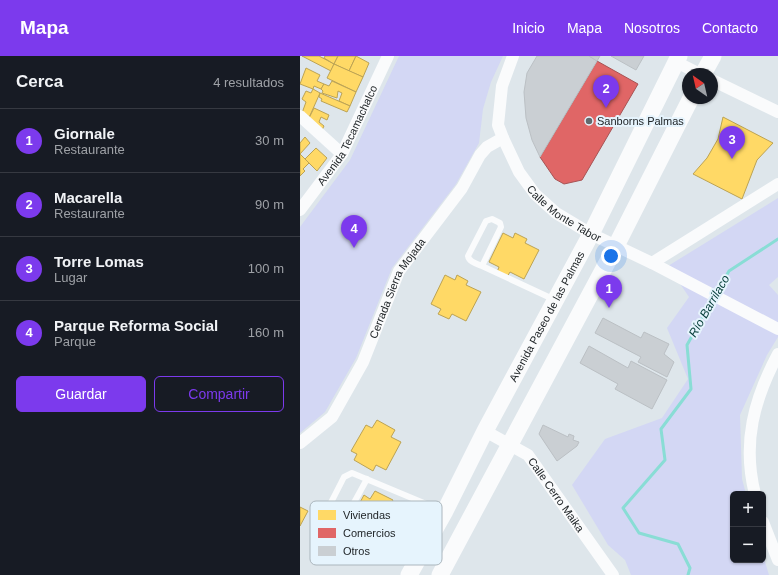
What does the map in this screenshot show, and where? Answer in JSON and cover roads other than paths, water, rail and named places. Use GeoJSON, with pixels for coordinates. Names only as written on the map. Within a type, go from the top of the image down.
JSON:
{"type":"FeatureCollection","features":[{"type":"Feature","properties":{"kind":"main road"},"geometry":{"type":"LineString","coordinates":[[706,68],[713,56]]}},
{"type":"Feature","properties":{"kind":"main road","name":"Avenida Paseo de las Palmas"},"geometry":{"type":"LineString","coordinates":[[442,516],[485,431],[557,301],[677,59]]}},
{"type":"Feature","properties":{"kind":"main road"},"geometry":{"type":"LineString","coordinates":[[440,575],[616,246],[688,104]]}},
{"type":"Feature","properties":{"kind":"main road","name":"Avenida Paseo de las Palmas"},"geometry":{"type":"LineString","coordinates":[[409,575],[415,565]]}},
{"type":"Feature","properties":{"kind":"street","name":"Calle Monte Tabor"},"geometry":{"type":"LineString","coordinates":[[513,56],[502,86],[498,125],[519,172],[535,194],[556,213],[591,234],[652,263],[752,314],[778,329]]}},
{"type":"Feature","properties":{"kind":"street","name":"Avenida Tecamachalco"},"geometry":{"type":"LineString","coordinates":[[300,210],[342,154],[384,57]]}},
{"type":"Feature","properties":{"kind":"street"},"geometry":{"type":"LineString","coordinates":[[677,59],[691,68]]}},
{"type":"Feature","properties":{"kind":"street"},"geometry":{"type":"LineString","coordinates":[[718,83],[778,112]]}},
{"type":"Feature","properties":{"kind":"street"},"geometry":{"type":"LineString","coordinates":[[300,116],[342,154]]}},
{"type":"Feature","properties":{"kind":"street","name":"Cerrada Sierra Mojada"},"geometry":{"type":"LineString","coordinates":[[300,443],[332,417],[363,362],[399,271],[462,188],[480,156],[487,147],[503,138]]}},
{"type":"Feature","properties":{"kind":"street"},"geometry":{"type":"LineString","coordinates":[[652,263],[778,184]]}},
{"type":"Feature","properties":{"kind":"street"},"geometry":{"type":"LineString","coordinates":[[754,491],[752,482],[749,438],[752,419],[769,371],[778,354]]}},
{"type":"Feature","properties":{"kind":"street","name":"Calle Cerro Maika"},"geometry":{"type":"LineString","coordinates":[[485,431],[528,455],[607,572]]}},
{"type":"Feature","properties":{"kind":"street"},"geometry":{"type":"LineString","coordinates":[[765,527],[778,560]]}},
{"type":"Feature","properties":{"kind":"lane"},"geometry":{"type":"LineString","coordinates":[[482,266],[501,227],[500,222],[492,219],[486,221],[468,256],[471,261],[557,301]]}},
{"type":"Feature","properties":{"kind":"lane"},"geometry":{"type":"LineString","coordinates":[[332,501],[344,477],[352,473],[421,501]]}},
{"type":"Feature","properties":{"kind":"lane"},"geometry":{"type":"LineString","coordinates":[[355,501],[367,479]]}},
{"type":"Feature","properties":{"kind":"waterway","name":"Río Barrilaco"},"geometry":{"type":"LineString","coordinates":[[716,294],[729,271],[778,239]]}},
{"type":"Feature","properties":{"kind":"waterway","name":"Río Barrilaco"},"geometry":{"type":"LineString","coordinates":[[688,575],[690,568],[678,544],[639,533],[623,508],[665,460],[661,429],[691,389],[687,345],[713,299]]}},
{"type":"Feature","properties":{"kind":"place","name":"Macarella"},"geometry":{"type":"Point","coordinates":[606,108]}},
{"type":"Feature","properties":{"kind":"place","name":"Sanborns Palmas"},"geometry":{"type":"Point","coordinates":[589,121]}},
{"type":"Feature","properties":{"kind":"place","name":"Torre Lomas"},"geometry":{"type":"Point","coordinates":[732,159]}},
{"type":"Feature","properties":{"kind":"place","name":"Parque Reforma Social"},"geometry":{"type":"Point","coordinates":[354,248]}},
{"type":"Feature","properties":{"kind":"place","name":"Giornale"},"geometry":{"type":"Point","coordinates":[609,308]}}]}
